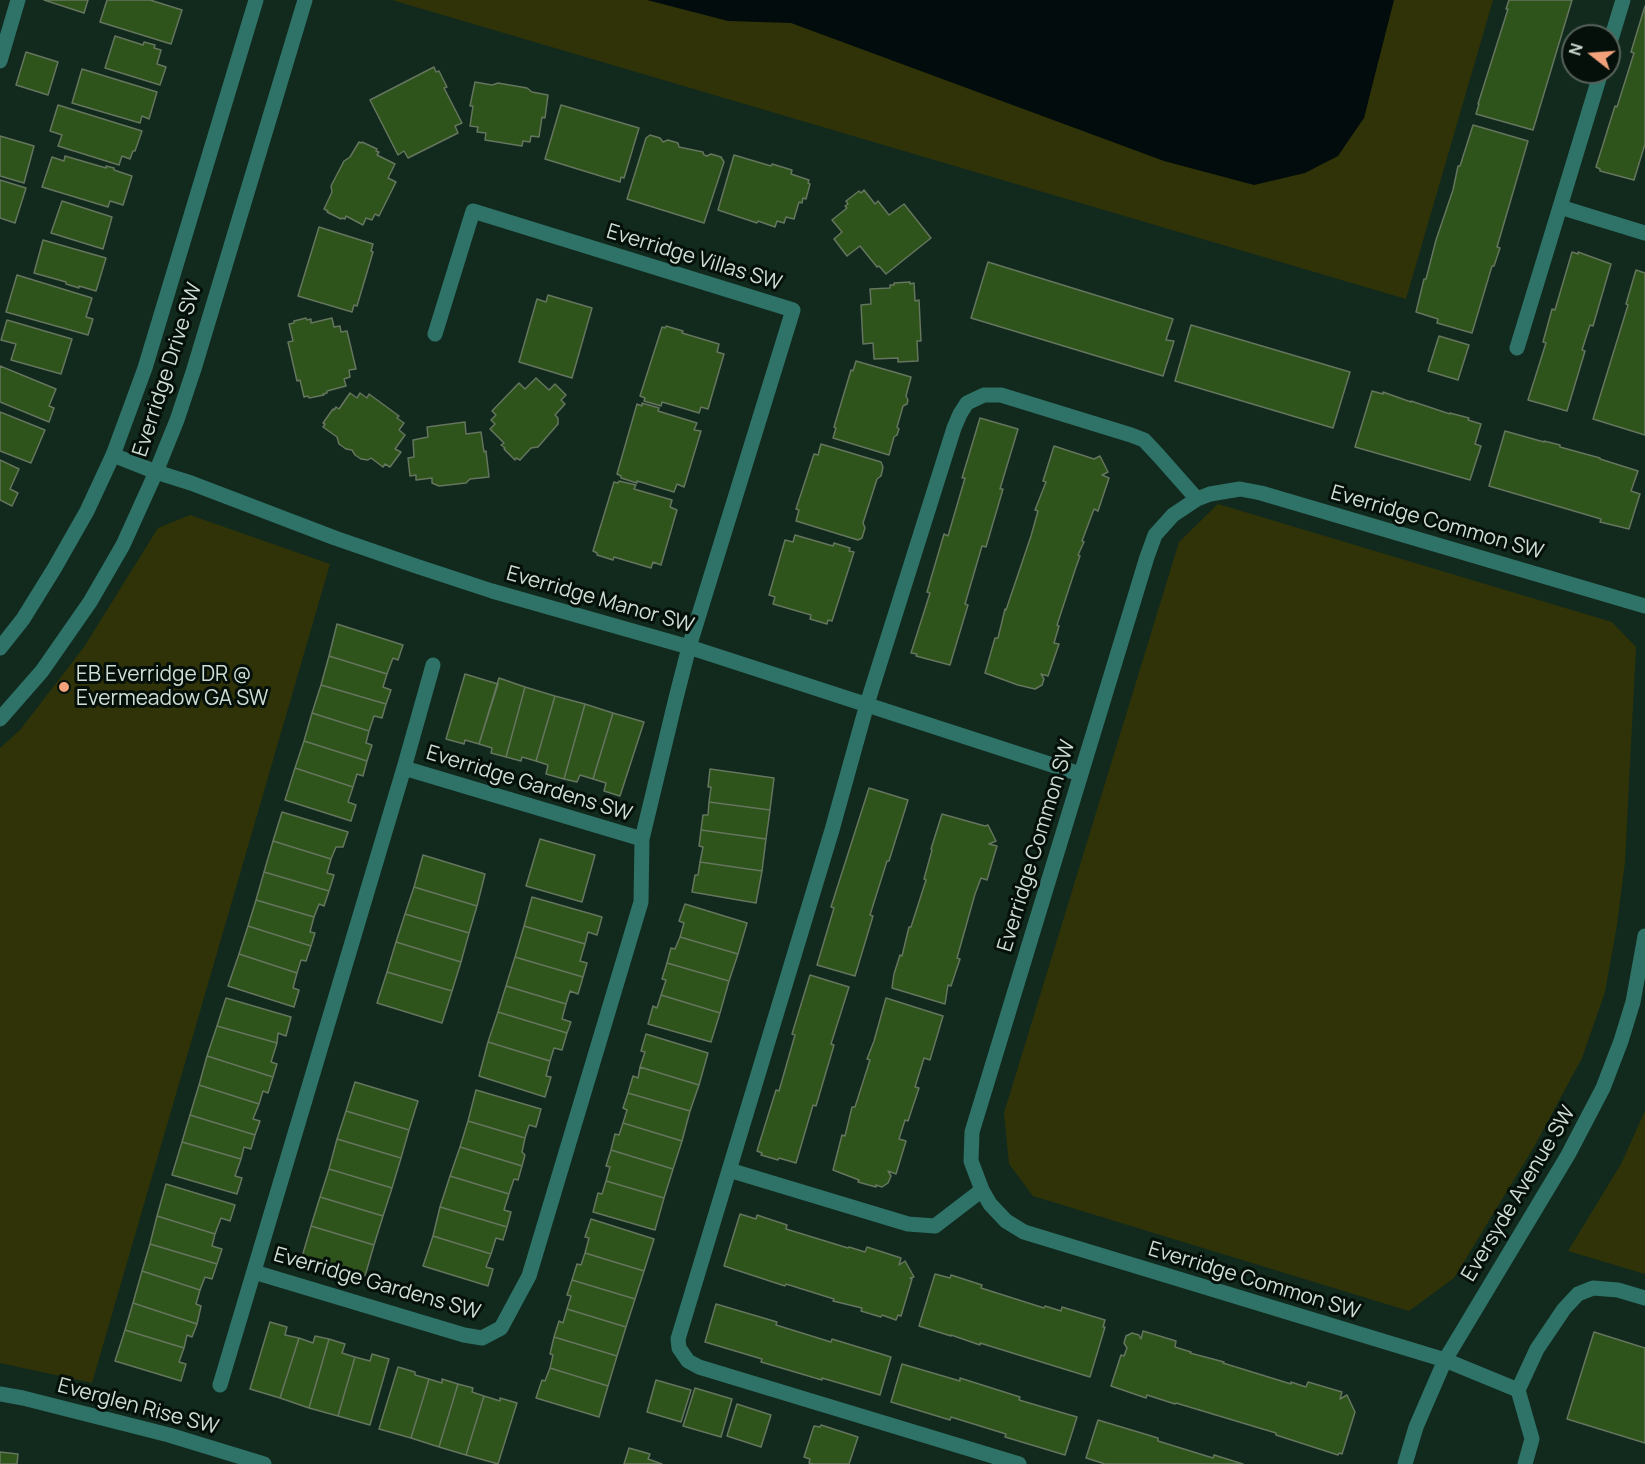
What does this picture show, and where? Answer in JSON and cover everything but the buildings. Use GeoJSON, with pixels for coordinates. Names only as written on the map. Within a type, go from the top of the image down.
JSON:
{"type":"FeatureCollection","features":[{"type":"Feature","properties":{"kind":"street"},"geometry":{"type":"LineString","coordinates":[[0,61],[18,0]]}},
{"type":"Feature","properties":{"kind":"street","name":"Everridge Drive SW"},"geometry":{"type":"LineString","coordinates":[[0,648],[23,619],[54,569],[87,511],[113,455],[145,368],[256,0]]}},
{"type":"Feature","properties":{"kind":"street","name":"Everridge Drive SW"},"geometry":{"type":"LineString","coordinates":[[0,719],[42,671],[90,602],[123,545],[156,472],[194,369],[305,0]]}},
{"type":"Feature","properties":{"kind":"street"},"geometry":{"type":"LineString","coordinates":[[1616,24],[1623,0]]}},
{"type":"Feature","properties":{"kind":"street"},"geometry":{"type":"LineString","coordinates":[[1516,348],[1597,84]]}},
{"type":"Feature","properties":{"kind":"street"},"geometry":{"type":"LineString","coordinates":[[1560,207],[1645,233]]}},
{"type":"Feature","properties":{"kind":"street","name":"Everridge Villas SW"},"geometry":{"type":"LineString","coordinates":[[435,334],[472,211],[793,310],[689,647]]}},
{"type":"Feature","properties":{"kind":"street"},"geometry":{"type":"LineString","coordinates":[[1019,1464],[699,1367],[688,1360],[679,1348],[678,1339],[832,830],[867,704],[954,428],[967,403],[984,395],[1000,395],[1144,440],[1197,499]]}},
{"type":"Feature","properties":{"kind":"street","name":"Everridge Manor SW"},"geometry":{"type":"LineString","coordinates":[[113,455],[416,566],[492,591],[689,647],[1080,774]]}},
{"type":"Feature","properties":{"kind":"street","name":"Everridge Common SW"},"geometry":{"type":"LineString","coordinates":[[1518,1390],[1445,1360],[1024,1232],[1006,1221],[990,1204],[982,1190],[971,1161],[972,1132],[1147,557],[1155,535],[1173,515],[1209,494],[1240,489],[1261,493],[1645,606]]}},
{"type":"Feature","properties":{"kind":"street","name":"Everridge Gardens SW"},"geometry":{"type":"LineString","coordinates":[[434,665],[254,1272],[464,1335],[482,1338],[501,1328],[529,1276],[640,902],[642,839],[689,647]]}},
{"type":"Feature","properties":{"kind":"street","name":"Everridge Gardens SW"},"geometry":{"type":"LineString","coordinates":[[404,768],[642,839]]}},
{"type":"Feature","properties":{"kind":"street","name":"Eversyde Avenue SW"},"geometry":{"type":"LineString","coordinates":[[1405,1464],[1416,1427],[1445,1360],[1568,1155],[1603,1088],[1633,1002],[1645,936]]}},
{"type":"Feature","properties":{"kind":"street"},"geometry":{"type":"LineString","coordinates":[[729,1170],[908,1224],[935,1226],[982,1190]]}},
{"type":"Feature","properties":{"kind":"street"},"geometry":{"type":"LineString","coordinates":[[220,1385],[254,1272]]}},
{"type":"Feature","properties":{"kind":"street"},"geometry":{"type":"LineString","coordinates":[[1525,1464],[1532,1439],[1518,1390],[1537,1349],[1564,1308],[1578,1294],[1593,1288],[1618,1290],[1645,1298]]}},
{"type":"Feature","properties":{"kind":"street","name":"Everglen Rise SW"},"geometry":{"type":"LineString","coordinates":[[0,1394],[169,1435],[264,1464]]}},
{"type":"Feature","properties":{"kind":"green space"},"geometry":{"type":"Polygon","coordinates":[[[392,0],[1493,0],[1406,299],[392,0]]]}},
{"type":"Feature","properties":{"kind":"green space"},"geometry":{"type":"Polygon","coordinates":[[[1218,504],[1612,622],[1636,647],[1625,862],[1605,992],[1582,1058],[1534,1147],[1454,1278],[1409,1311],[1033,1196],[1009,1164],[1004,1113],[1179,542],[1218,504]]]}},
{"type":"Feature","properties":{"kind":"green space"},"geometry":{"type":"Polygon","coordinates":[[[190,515],[330,564],[92,1383],[0,1363],[0,748],[20,730],[84,647],[158,528],[190,515]]]}},
{"type":"Feature","properties":{"kind":"green space"},"geometry":{"type":"Polygon","coordinates":[[[1645,1111],[1645,1274],[1568,1251],[1621,1164],[1645,1111]]]}},
{"type":"Feature","properties":{"kind":"shaded area"},"geometry":{"type":"Polygon","coordinates":[[[647,0],[1394,0],[1364,118],[1338,156],[1305,173],[1254,185],[1164,161],[791,23],[728,21],[647,0]]]}},
{"type":"Feature","properties":{"kind":"place","name":"EB Everridge DR @ Evermeadow GA SW"},"geometry":{"type":"Point","coordinates":[64,687]}}]}
